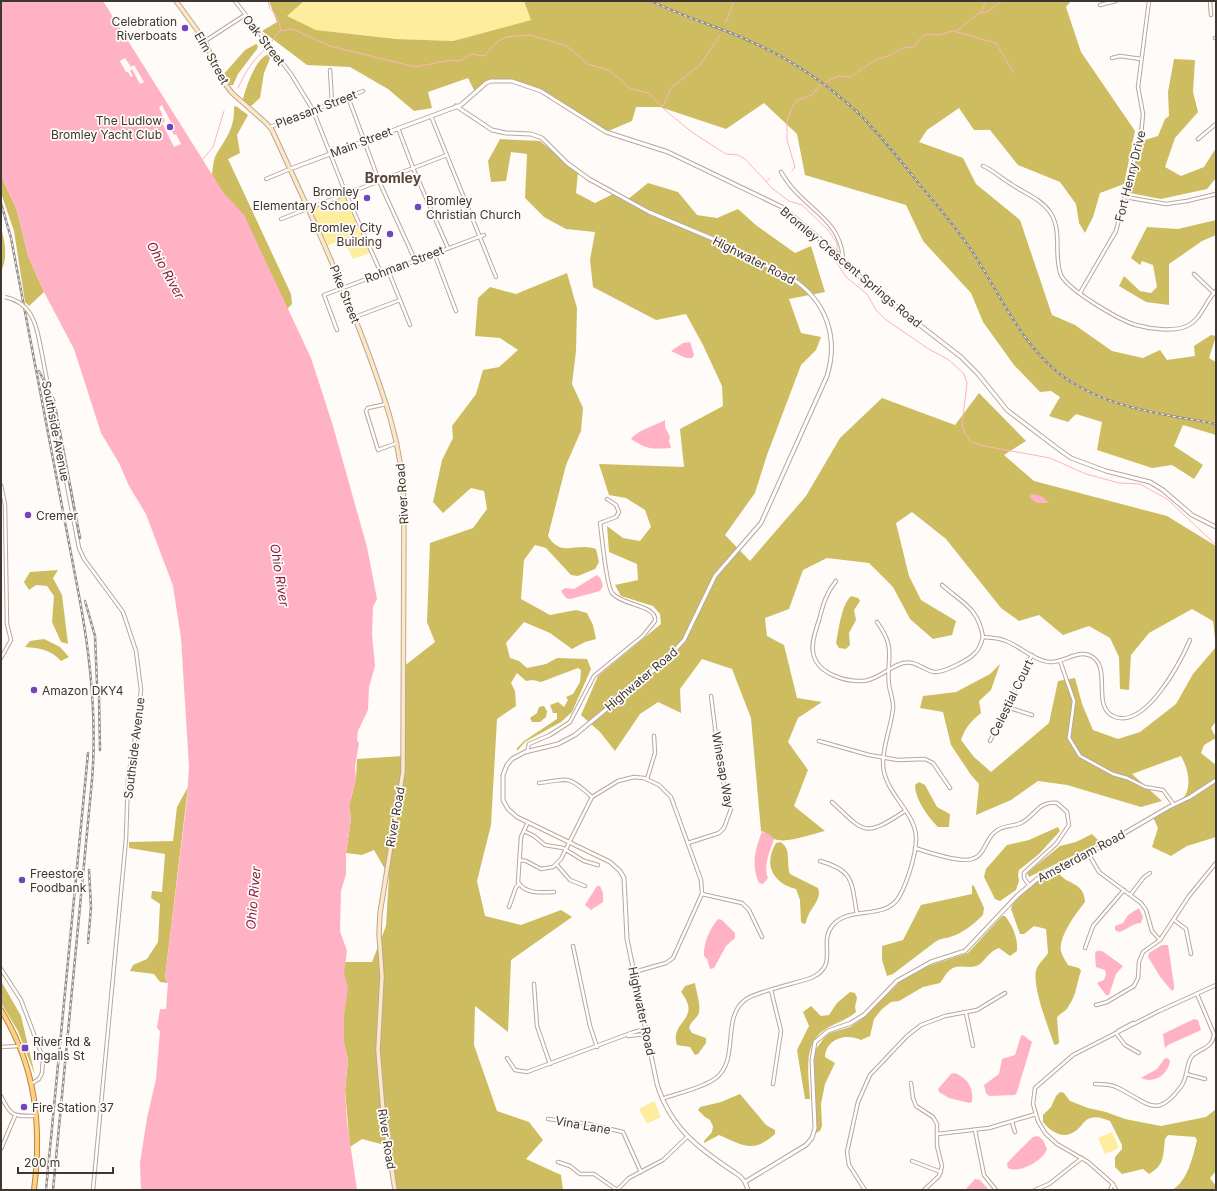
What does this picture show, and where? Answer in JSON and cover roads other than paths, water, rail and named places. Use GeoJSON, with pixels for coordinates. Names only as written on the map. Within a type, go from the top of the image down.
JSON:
{"type":"FeatureCollection","features":[{"type":"Feature","properties":{"kind":"main road","name":"Elm Street"},"geometry":{"type":"LineString","coordinates":[[176,1],[204,41],[220,77],[232,93],[270,128]]}},
{"type":"Feature","properties":{"kind":"main road","name":"Pike Street"},"geometry":{"type":"LineString","coordinates":[[270,128],[343,287],[386,404],[397,443]]}},
{"type":"Feature","properties":{"kind":"main road","name":"River Road"},"geometry":{"type":"LineString","coordinates":[[395,1190],[383,1111],[378,1037],[382,976],[379,937],[380,913],[403,772],[404,504],[401,466],[397,443]]}},
{"type":"Feature","properties":{"kind":"main road"},"geometry":{"type":"LineString","coordinates":[[1,1010],[19,1046],[31,1084],[36,1116],[38,1149],[34,1190]]}},
{"type":"Feature","properties":{"kind":"street","name":"Oak Street"},"geometry":{"type":"LineString","coordinates":[[235,1],[294,78],[313,110],[346,194],[381,273]]}},
{"type":"Feature","properties":{"kind":"street"},"geometry":{"type":"LineString","coordinates":[[1100,6],[1116,1]]}},
{"type":"Feature","properties":{"kind":"street","name":"Fort Henry Drive"},"geometry":{"type":"LineString","coordinates":[[1080,293],[1113,239],[1119,223],[1143,124],[1138,87],[1148,1]]}},
{"type":"Feature","properties":{"kind":"street"},"geometry":{"type":"LineString","coordinates":[[1210,1],[1211,15]]}},
{"type":"Feature","properties":{"kind":"street"},"geometry":{"type":"LineString","coordinates":[[204,41],[245,15]]}},
{"type":"Feature","properties":{"kind":"street"},"geometry":{"type":"LineString","coordinates":[[1112,58],[1120,56],[1141,59]]}},
{"type":"Feature","properties":{"kind":"street"},"geometry":{"type":"LineString","coordinates":[[330,70],[332,103]]}},
{"type":"Feature","properties":{"kind":"street","name":"Bromley Crescent Springs Road"},"geometry":{"type":"LineString","coordinates":[[456,106],[464,102],[486,83],[504,79],[512,81],[541,91],[606,132],[620,138],[668,152],[782,207],[842,257],[867,284],[974,369],[1007,410],[1057,448],[1072,458],[1106,471],[1150,482],[1163,490],[1192,515],[1216,527]]}},
{"type":"Feature","properties":{"kind":"street","name":"Pleasant Street"},"geometry":{"type":"LineString","coordinates":[[270,128],[363,91]]}},
{"type":"Feature","properties":{"kind":"street"},"geometry":{"type":"LineString","coordinates":[[348,97],[379,181],[415,260]]}},
{"type":"Feature","properties":{"kind":"street","name":"Main Street"},"geometry":{"type":"LineString","coordinates":[[266,179],[456,106]]}},
{"type":"Feature","properties":{"kind":"street","name":"Highwater Road"},"geometry":{"type":"LineString","coordinates":[[456,106],[492,130],[506,133],[532,134],[542,138],[567,163],[589,179],[649,212],[718,241],[797,282],[807,290],[820,306],[828,320],[832,341],[831,363],[827,376],[764,519],[756,531],[715,576],[708,587],[690,631],[684,640],[666,660],[575,735],[551,746],[516,756],[507,765],[503,775],[503,800],[508,809],[517,817],[610,862],[623,876],[626,925],[634,972],[646,1034],[662,1099],[675,1122],[687,1137],[740,1176],[745,1182]]}},
{"type":"Feature","properties":{"kind":"street"},"geometry":{"type":"LineString","coordinates":[[431,116],[496,277]]}},
{"type":"Feature","properties":{"kind":"street"},"geometry":{"type":"LineString","coordinates":[[1198,139],[1216,124]]}},
{"type":"Feature","properties":{"kind":"street"},"geometry":{"type":"LineString","coordinates":[[398,128],[413,168],[448,248]]}},
{"type":"Feature","properties":{"kind":"street"},"geometry":{"type":"LineString","coordinates":[[281,219],[447,155]]}},
{"type":"Feature","properties":{"kind":"street"},"geometry":{"type":"LineString","coordinates":[[983,166],[1046,207],[1055,222],[1061,273],[1068,284],[1126,322],[1142,326],[1172,329],[1187,326],[1195,321],[1215,292],[1194,274]]}},
{"type":"Feature","properties":{"kind":"street"},"geometry":{"type":"LineString","coordinates":[[781,172],[797,194],[826,219],[840,241],[842,257]]}},
{"type":"Feature","properties":{"kind":"street"},"geometry":{"type":"LineString","coordinates":[[1125,197],[1166,204],[1216,194]]}},
{"type":"Feature","properties":{"kind":"street","name":"Rohman Street"},"geometry":{"type":"LineString","coordinates":[[337,330],[324,295],[484,235]]}},
{"type":"Feature","properties":{"kind":"street"},"geometry":{"type":"LineString","coordinates":[[434,253],[456,311]]}},
{"type":"Feature","properties":{"kind":"street"},"geometry":{"type":"LineString","coordinates":[[388,270],[410,325]]}},
{"type":"Feature","properties":{"kind":"street","name":"Southside Avenue"},"geometry":{"type":"LineString","coordinates":[[1,297],[19,302],[30,313],[37,326],[79,548],[84,559],[123,612],[136,651],[140,678],[139,713],[128,779],[126,839],[93,1190]]}},
{"type":"Feature","properties":{"kind":"street"},"geometry":{"type":"LineString","coordinates":[[354,317],[400,300]]}},
{"type":"Feature","properties":{"kind":"street"},"geometry":{"type":"LineString","coordinates":[[386,404],[368,408],[366,411],[378,450],[397,443]]}},
{"type":"Feature","properties":{"kind":"street"},"geometry":{"type":"LineString","coordinates":[[1,485],[5,505],[7,624],[11,640],[1,658]]}},
{"type":"Feature","properties":{"kind":"street"},"geometry":{"type":"LineString","coordinates":[[527,752],[529,744],[550,735],[570,722],[594,676],[643,636],[655,622],[655,616],[652,611],[626,602],[611,590],[607,579],[600,523],[616,517],[619,512],[616,505],[607,499]]}},
{"type":"Feature","properties":{"kind":"street"},"geometry":{"type":"LineString","coordinates":[[836,581],[827,593],[824,601],[813,642],[812,652],[817,664],[829,674],[854,680],[868,680],[898,665],[909,662],[940,672],[972,656],[979,649],[983,637],[982,629],[973,611],[942,585]]}},
{"type":"Feature","properties":{"kind":"street"},"geometry":{"type":"LineString","coordinates":[[662,1099],[708,1082],[720,1074],[727,1061],[735,1015],[738,1007],[747,998],[811,978],[820,973],[828,958],[827,937],[831,927],[838,920],[856,914],[884,910],[897,901],[909,873],[915,848],[916,832],[890,787],[883,767],[883,757],[893,706],[888,671],[889,645],[885,634],[877,622]]}},
{"type":"Feature","properties":{"kind":"street"},"geometry":{"type":"LineString","coordinates":[[983,637],[1000,639],[1047,662],[1060,661],[1080,654],[1091,656],[1096,659],[1100,668],[1105,709],[1116,717],[1126,717],[1137,714],[1150,704],[1168,679],[1190,640]]}},
{"type":"Feature","properties":{"kind":"street","name":"Celestial Court"},"geometry":{"type":"LineString","coordinates":[[990,742],[1007,707],[1013,690],[1032,655]]}},
{"type":"Feature","properties":{"kind":"street"},"geometry":{"type":"LineString","coordinates":[[1060,661],[1074,701],[1069,738],[1080,756],[1112,774],[1127,778],[1145,787],[1163,790],[1174,805]]}},
{"type":"Feature","properties":{"kind":"street","name":"Winesap Way"},"geometry":{"type":"LineString","coordinates":[[688,843],[720,833],[724,828],[731,810],[722,780],[711,696]]}},
{"type":"Feature","properties":{"kind":"street"},"geometry":{"type":"LineString","coordinates":[[1007,707],[1032,715]]}},
{"type":"Feature","properties":{"kind":"street"},"geometry":{"type":"LineString","coordinates":[[647,779],[655,753],[654,736]]}},
{"type":"Feature","properties":{"kind":"street"},"geometry":{"type":"LineString","coordinates":[[819,741],[903,761],[920,758],[930,761],[936,767],[950,788]]}},
{"type":"Feature","properties":{"kind":"street"},"geometry":{"type":"LineString","coordinates":[[519,860],[526,861],[541,869],[557,865],[592,797],[618,781],[626,778],[647,779],[659,785],[671,797],[702,884],[702,894],[673,958],[666,963],[634,972]]}},
{"type":"Feature","properties":{"kind":"street"},"geometry":{"type":"LineString","coordinates":[[539,783],[569,779],[575,782],[592,797]]}},
{"type":"Feature","properties":{"kind":"street","name":"Amsterdam Road"},"geometry":{"type":"LineString","coordinates":[[745,1182],[800,1149],[812,1138],[815,1128],[812,1053],[819,1038],[828,1031],[857,1020],[904,976],[931,962],[965,950],[1029,885],[1042,875],[1088,853],[1190,797],[1216,780]]}},
{"type":"Feature","properties":{"kind":"street"},"geometry":{"type":"LineString","coordinates":[[832,802],[855,823],[865,828],[881,827],[905,811]]}},
{"type":"Feature","properties":{"kind":"street"},"geometry":{"type":"LineString","coordinates":[[915,848],[963,860],[974,859],[981,854],[991,835],[998,829],[1020,823],[1043,804],[1057,803],[1067,812],[1069,825],[1056,844],[1024,873],[1024,878],[1029,885]]}},
{"type":"Feature","properties":{"kind":"street"},"geometry":{"type":"LineString","coordinates":[[528,822],[521,837],[517,878],[519,884],[528,891],[554,892]]}},
{"type":"Feature","properties":{"kind":"street"},"geometry":{"type":"LineString","coordinates":[[524,830],[546,845],[566,849],[584,861],[598,865]]}},
{"type":"Feature","properties":{"kind":"street"},"geometry":{"type":"LineString","coordinates":[[1088,853],[1099,872],[1131,894],[1144,907],[1152,930],[1160,940]]}},
{"type":"Feature","properties":{"kind":"street"},"geometry":{"type":"LineString","coordinates":[[820,861],[838,867],[848,876],[856,914]]}},
{"type":"Feature","properties":{"kind":"street"},"geometry":{"type":"LineString","coordinates":[[1096,1005],[1103,1004],[1132,988],[1137,981],[1140,958],[1146,950],[1160,940],[1189,896],[1216,863]]}},
{"type":"Feature","properties":{"kind":"street"},"geometry":{"type":"LineString","coordinates":[[557,865],[570,880],[585,886]]}},
{"type":"Feature","properties":{"kind":"street"},"geometry":{"type":"LineString","coordinates":[[1131,894],[1144,877],[1150,873]]}},
{"type":"Feature","properties":{"kind":"street"},"geometry":{"type":"LineString","coordinates":[[509,907],[516,887],[519,884]]}},
{"type":"Feature","properties":{"kind":"street"},"geometry":{"type":"LineString","coordinates":[[1085,948],[1093,926],[1124,890]]}},
{"type":"Feature","properties":{"kind":"street"},"geometry":{"type":"LineString","coordinates":[[702,894],[742,903],[749,910],[762,937]]}},
{"type":"Feature","properties":{"kind":"street"},"geometry":{"type":"LineString","coordinates":[[1174,920],[1186,929],[1191,954]]}},
{"type":"Feature","properties":{"kind":"street"},"geometry":{"type":"LineString","coordinates":[[574,946],[590,1026],[597,1047]]}},
{"type":"Feature","properties":{"kind":"street"},"geometry":{"type":"LineString","coordinates":[[1,969],[21,1000],[43,1058],[42,1073],[39,1078],[31,1084]]}},
{"type":"Feature","properties":{"kind":"street"},"geometry":{"type":"LineString","coordinates":[[534,984],[537,1026],[550,1064]]}},
{"type":"Feature","properties":{"kind":"street"},"geometry":{"type":"LineString","coordinates":[[1116,1190],[1113,1184],[1082,1158],[1050,1139],[1042,1128],[1036,1114],[1032,1099],[1033,1092],[1038,1085],[1073,1055],[1216,985]]}},
{"type":"Feature","properties":{"kind":"street"},"geometry":{"type":"LineString","coordinates":[[771,990],[781,1031],[773,1084]]}},
{"type":"Feature","properties":{"kind":"street"},"geometry":{"type":"LineString","coordinates":[[865,1190],[849,1165],[847,1152],[858,1102],[866,1081],[878,1065],[911,1032],[933,1019],[986,1006],[1005,992]]}},
{"type":"Feature","properties":{"kind":"street"},"geometry":{"type":"LineString","coordinates":[[1095,1084],[1115,1086],[1149,1105],[1157,1106],[1166,1103],[1182,1085],[1192,1056],[1208,1047],[1213,1041],[1214,1034],[1197,994]]}},
{"type":"Feature","properties":{"kind":"street"},"geometry":{"type":"LineString","coordinates":[[966,1012],[973,1046]]}},
{"type":"Feature","properties":{"kind":"street"},"geometry":{"type":"LineString","coordinates":[[507,1058],[515,1070],[523,1073],[645,1029]]}},
{"type":"Feature","properties":{"kind":"street"},"geometry":{"type":"LineString","coordinates":[[1116,1033],[1124,1045],[1139,1053]]}},
{"type":"Feature","properties":{"kind":"street"},"geometry":{"type":"LineString","coordinates":[[627,1036],[646,1034]]}},
{"type":"Feature","properties":{"kind":"street"},"geometry":{"type":"LineString","coordinates":[[1,1047],[19,1046]]}},
{"type":"Feature","properties":{"kind":"street"},"geometry":{"type":"LineString","coordinates":[[1186,1074],[1205,1079]]}},
{"type":"Feature","properties":{"kind":"street"},"geometry":{"type":"LineString","coordinates":[[911,1083],[914,1103],[920,1110],[935,1120],[937,1146],[942,1166],[939,1176],[924,1190]]}},
{"type":"Feature","properties":{"kind":"street"},"geometry":{"type":"LineString","coordinates":[[1,1096],[8,1110],[15,1116],[36,1116]]}},
{"type":"Feature","properties":{"kind":"street"},"geometry":{"type":"LineString","coordinates":[[937,1134],[975,1130],[1012,1122],[1036,1114]]}},
{"type":"Feature","properties":{"kind":"street"},"geometry":{"type":"LineString","coordinates":[[1,1149],[15,1116]]}},
{"type":"Feature","properties":{"kind":"street","name":"Vina Lane"},"geometry":{"type":"LineString","coordinates":[[548,1119],[590,1124],[623,1132],[641,1172]]}},
{"type":"Feature","properties":{"kind":"street"},"geometry":{"type":"LineString","coordinates":[[1012,1122],[1015,1132]]}},
{"type":"Feature","properties":{"kind":"street"},"geometry":{"type":"LineString","coordinates":[[975,1130],[984,1175],[996,1190]]}},
{"type":"Feature","properties":{"kind":"street"},"geometry":{"type":"LineString","coordinates":[[558,1162],[570,1166],[580,1174],[594,1174],[617,1190],[626,1181],[663,1160],[687,1137]]}},
{"type":"Feature","properties":{"kind":"street"},"geometry":{"type":"LineString","coordinates":[[1035,1190],[1048,1184],[1082,1158]]}},
{"type":"Feature","properties":{"kind":"street"},"geometry":{"type":"LineString","coordinates":[[912,1161],[941,1172]]}},
{"type":"Feature","properties":{"kind":"street"},"geometry":{"type":"LineString","coordinates":[[745,1182],[748,1190]]}},
{"type":"Feature","properties":{"kind":"street"},"geometry":{"type":"LineString","coordinates":[[1110,1190],[1113,1184]]}},
{"type":"Feature","properties":{"kind":"water","name":"Ohio River"},"geometry":{"type":"Polygon","coordinates":[[[1,1],[103,1],[223,192],[244,215],[311,358],[333,426],[367,547],[377,599],[373,607],[372,634],[375,666],[369,687],[368,710],[358,731],[357,740],[359,743],[355,767],[356,779],[349,806],[351,819],[346,853],[346,874],[341,891],[340,931],[347,951],[344,973],[348,988],[344,1016],[344,1044],[348,1060],[345,1090],[347,1122],[357,1190],[141,1190],[140,1163],[147,1118],[156,1079],[160,1031],[157,1028],[160,1009],[166,1009],[168,983],[165,978],[187,799],[189,767],[181,638],[173,586],[146,514],[129,486],[119,463],[101,433],[74,349],[44,292],[28,256],[17,210],[1,176],[1,1]]]}},
{"type":"Feature","properties":{"kind":"water"},"geometry":{"type":"Polygon","coordinates":[[[690,342],[694,355],[692,358],[686,358],[671,351],[683,343],[690,342]]]}},
{"type":"Feature","properties":{"kind":"water"},"geometry":{"type":"Polygon","coordinates":[[[665,420],[665,427],[670,437],[669,441],[671,448],[650,448],[631,439],[642,431],[665,420]]]}},
{"type":"Feature","properties":{"kind":"water"},"geometry":{"type":"Polygon","coordinates":[[[1034,494],[1043,497],[1049,503],[1037,503],[1030,498],[1030,495],[1034,494]]]}},
{"type":"Feature","properties":{"kind":"water"},"geometry":{"type":"Polygon","coordinates":[[[597,575],[601,579],[603,586],[600,591],[570,599],[566,598],[561,591],[565,588],[574,589],[597,575]]]}},
{"type":"Feature","properties":{"kind":"water"},"geometry":{"type":"Polygon","coordinates":[[[762,832],[769,834],[774,839],[769,853],[766,869],[768,878],[763,884],[759,883],[755,870],[757,845],[762,832]]]}},
{"type":"Feature","properties":{"kind":"water"},"geometry":{"type":"Polygon","coordinates":[[[597,886],[600,886],[603,893],[603,902],[591,910],[585,905],[597,886]]]}},
{"type":"Feature","properties":{"kind":"water"},"geometry":{"type":"Polygon","coordinates":[[[1139,908],[1143,917],[1141,923],[1135,924],[1119,932],[1115,930],[1115,926],[1123,923],[1128,915],[1139,908]]]}},
{"type":"Feature","properties":{"kind":"water"},"geometry":{"type":"Polygon","coordinates":[[[718,919],[722,920],[735,933],[735,938],[726,946],[714,968],[710,969],[707,959],[704,956],[704,951],[710,931],[718,919]]]}},
{"type":"Feature","properties":{"kind":"water"},"geometry":{"type":"Polygon","coordinates":[[[1162,945],[1168,945],[1174,985],[1174,989],[1172,991],[1161,978],[1148,957],[1149,953],[1162,945]]]}},
{"type":"Feature","properties":{"kind":"water"},"geometry":{"type":"Polygon","coordinates":[[[1097,951],[1102,951],[1123,966],[1116,974],[1109,995],[1106,995],[1097,983],[1104,980],[1106,974],[1105,970],[1096,967],[1095,953],[1097,951]]]}},
{"type":"Feature","properties":{"kind":"water"},"geometry":{"type":"Polygon","coordinates":[[[1194,1019],[1198,1020],[1201,1030],[1168,1045],[1165,1048],[1163,1034],[1194,1019]]]}},
{"type":"Feature","properties":{"kind":"water"},"geometry":{"type":"Polygon","coordinates":[[[1023,1035],[1032,1042],[1017,1092],[1015,1095],[989,1096],[986,1093],[984,1085],[999,1074],[1002,1059],[1015,1055],[1021,1036],[1023,1035]]]}},
{"type":"Feature","properties":{"kind":"water"},"geometry":{"type":"Polygon","coordinates":[[[1165,1058],[1169,1059],[1170,1062],[1163,1074],[1151,1080],[1141,1078],[1157,1069],[1165,1058]]]}},
{"type":"Feature","properties":{"kind":"water"},"geometry":{"type":"Polygon","coordinates":[[[954,1073],[963,1077],[969,1084],[972,1092],[972,1102],[969,1103],[949,1098],[939,1092],[938,1089],[951,1074],[954,1073]]]}},
{"type":"Feature","properties":{"kind":"water"},"geometry":{"type":"Polygon","coordinates":[[[1038,1136],[1043,1140],[1047,1149],[1045,1154],[1036,1162],[1024,1168],[1008,1168],[1007,1164],[1011,1159],[1033,1137],[1038,1136]]]}},
{"type":"Feature","properties":{"kind":"water"},"geometry":{"type":"Polygon","coordinates":[[[975,1179],[980,1180],[989,1190],[965,1190],[975,1179]]]}},
{"type":"Feature","properties":{"kind":"waterway"},"geometry":{"type":"LineString","coordinates":[[268,1],[270,9],[275,14],[281,30]]}},
{"type":"Feature","properties":{"kind":"waterway"},"geometry":{"type":"LineString","coordinates":[[726,22],[734,1]]}},
{"type":"Feature","properties":{"kind":"waterway"},"geometry":{"type":"LineString","coordinates":[[981,12],[987,1]]}},
{"type":"Feature","properties":{"kind":"waterway"},"geometry":{"type":"LineString","coordinates":[[957,31],[979,13],[987,12],[1002,1]]}},
{"type":"Feature","properties":{"kind":"waterway"},"geometry":{"type":"LineString","coordinates":[[270,44],[279,31],[292,29],[330,46],[415,67],[451,60],[460,61],[471,54],[484,56],[497,42],[506,37],[530,35],[567,46],[587,64],[609,70],[631,89],[649,93],[666,111],[693,133],[726,154],[738,155],[745,159],[773,189],[789,201],[802,205],[828,230],[837,243],[837,252]]}},
{"type":"Feature","properties":{"kind":"waterway"},"geometry":{"type":"LineString","coordinates":[[792,171],[795,167],[787,140],[787,121],[793,105],[798,100],[812,95],[819,86],[832,79],[839,76],[851,77],[876,60],[889,56],[901,49],[914,47],[922,36],[927,34],[939,35],[953,31],[996,43],[1013,72]]}},
{"type":"Feature","properties":{"kind":"waterway"},"geometry":{"type":"LineString","coordinates":[[663,106],[672,87],[700,65],[720,35]]}},
{"type":"Feature","properties":{"kind":"waterway"},"geometry":{"type":"LineString","coordinates":[[238,88],[250,66],[268,46]]}},
{"type":"Feature","properties":{"kind":"waterway"},"geometry":{"type":"LineString","coordinates":[[203,159],[213,147],[224,111]]}},
{"type":"Feature","properties":{"kind":"waterway"},"geometry":{"type":"LineString","coordinates":[[766,182],[770,178]]}},
{"type":"Feature","properties":{"kind":"waterway"},"geometry":{"type":"LineString","coordinates":[[837,255],[837,263],[846,277],[867,294],[876,310],[885,319],[927,348],[949,360],[964,374],[967,383],[962,424],[965,434],[971,442],[984,446],[1050,458],[1086,474],[1119,483],[1140,484],[1167,499],[1216,545]]}},
{"type":"Feature","properties":{"kind":"railway"},"geometry":{"type":"LineString","coordinates":[[651,1],[743,38],[789,61],[818,80],[857,112],[890,147],[953,226],[972,251],[1017,326],[1044,359],[1060,374],[1078,386],[1110,401],[1145,411],[1216,424]]}},
{"type":"Feature","properties":{"kind":"railway"},"geometry":{"type":"LineString","coordinates":[[1,203],[11,238],[80,601],[92,690],[94,735],[92,780],[53,1190]]}},
{"type":"Feature","properties":{"kind":"railway"},"geometry":{"type":"LineString","coordinates":[[39,371],[54,400],[80,538]]}},
{"type":"Feature","properties":{"kind":"railway"},"geometry":{"type":"LineString","coordinates":[[85,601],[95,636],[97,683]]}},
{"type":"Feature","properties":{"kind":"railway"},"geometry":{"type":"LineString","coordinates":[[99,697],[100,750]]}},
{"type":"Feature","properties":{"kind":"railway"},"geometry":{"type":"LineString","coordinates":[[46,1190],[88,753]]}},
{"type":"Feature","properties":{"kind":"railway"},"geometry":{"type":"LineString","coordinates":[[88,943],[91,907],[89,870]]}},
{"type":"Feature","properties":{"kind":"place","name":"Celebration Riverboats"},"geometry":{"type":"Point","coordinates":[185,28]}},
{"type":"Feature","properties":{"kind":"place","name":"The Ludlow Bromley Yacht Club"},"geometry":{"type":"Point","coordinates":[170,127]}},
{"type":"Feature","properties":{"kind":"place","name":"Bromley Elementary School"},"geometry":{"type":"Point","coordinates":[367,198]}},
{"type":"Feature","properties":{"kind":"place","name":"Bromley Christian Church"},"geometry":{"type":"Point","coordinates":[418,207]}},
{"type":"Feature","properties":{"kind":"place","name":"Bromley City Building"},"geometry":{"type":"Point","coordinates":[390,234]}},
{"type":"Feature","properties":{"kind":"place","name":"Cremer"},"geometry":{"type":"Point","coordinates":[28,515]}},
{"type":"Feature","properties":{"kind":"place","name":"Amazon DKY4"},"geometry":{"type":"Point","coordinates":[34,690]}},
{"type":"Feature","properties":{"kind":"place","name":"Freestore Foodbank"},"geometry":{"type":"Point","coordinates":[22,880]}},
{"type":"Feature","properties":{"kind":"place","name":"River Rd & Ingalls St"},"geometry":{"type":"Point","coordinates":[25,1048]}},
{"type":"Feature","properties":{"kind":"place","name":"Fire Station 37"},"geometry":{"type":"Point","coordinates":[24,1107]}},
{"type":"Feature","properties":{"kind":"district","name":"Bromley"},"geometry":{"type":"Point","coordinates":[393,177]}}]}
